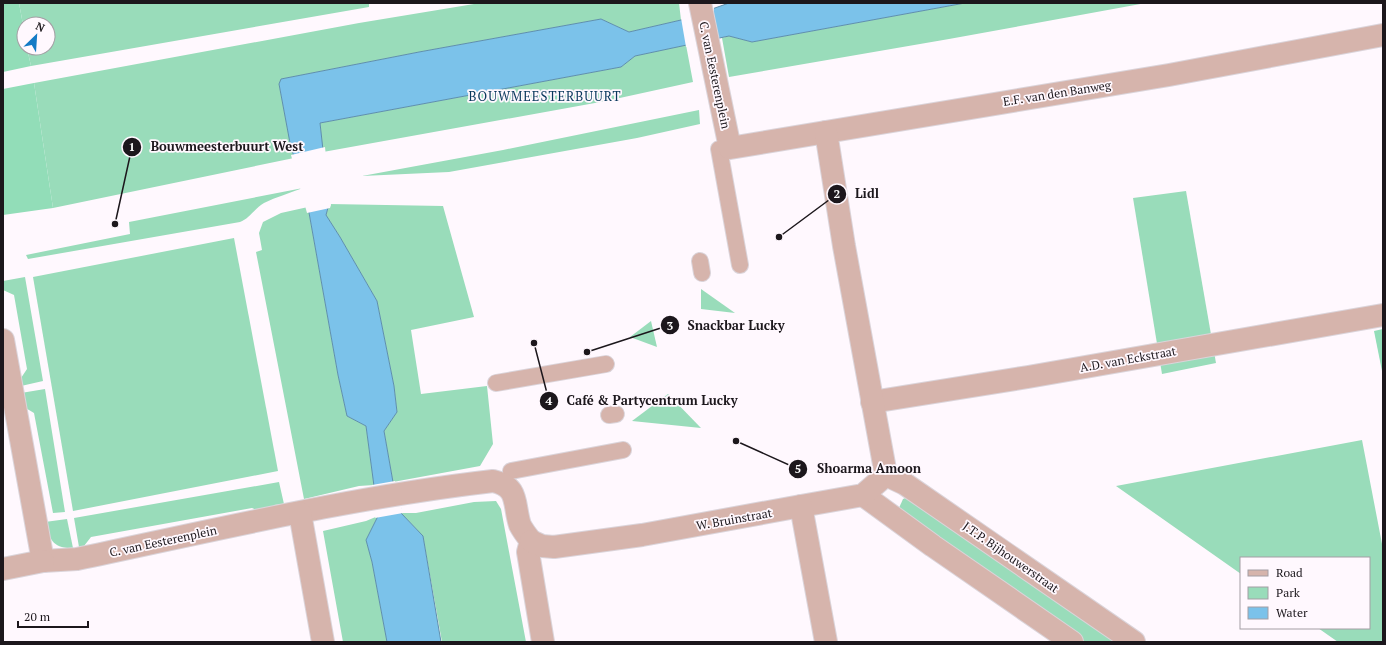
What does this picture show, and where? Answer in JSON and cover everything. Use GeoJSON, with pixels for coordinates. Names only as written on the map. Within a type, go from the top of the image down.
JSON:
{"type":"FeatureCollection","features":[{"type":"Feature","properties":{"kind":"street","name":"C. van Eesterenplein"},"geometry":{"type":"LineString","coordinates":[[700,3],[711,58],[725,149],[740,265]]}},
{"type":"Feature","properties":{"kind":"street","name":"E.F. van den Banweg"},"geometry":{"type":"LineString","coordinates":[[725,149],[1169,75],[1383,35]]}},
{"type":"Feature","properties":{"kind":"street"},"geometry":{"type":"LineString","coordinates":[[826,132],[844,246],[886,475],[863,495],[801,506],[826,642]]}},
{"type":"Feature","properties":{"kind":"street","name":"A.D. van Eckstraat"},"geometry":{"type":"LineString","coordinates":[[872,402],[1028,377],[1383,315]]}},
{"type":"Feature","properties":{"kind":"street"},"geometry":{"type":"LineString","coordinates":[[3,340],[43,561]]}},
{"type":"Feature","properties":{"kind":"street"},"geometry":{"type":"LineString","coordinates":[[496,383],[606,364]]}},
{"type":"Feature","properties":{"kind":"street","name":"C. van Eesterenplein"},"geometry":{"type":"LineString","coordinates":[[3,569],[43,561],[77,559],[362,501],[492,481],[623,450]]}},
{"type":"Feature","properties":{"kind":"street","name":"J.T.P. Bijhouwerstraat"},"geometry":{"type":"LineString","coordinates":[[886,475],[911,488],[1134,642]]}},
{"type":"Feature","properties":{"kind":"street"},"geometry":{"type":"LineString","coordinates":[[507,477],[520,526],[532,541],[528,552],[543,642]]}},
{"type":"Feature","properties":{"kind":"street"},"geometry":{"type":"LineString","coordinates":[[863,495],[933,546],[1072,642]]}},
{"type":"Feature","properties":{"kind":"street","name":"W. Bruinstraat"},"geometry":{"type":"LineString","coordinates":[[532,541],[542,546],[554,547],[642,535],[801,506]]}},
{"type":"Feature","properties":{"kind":"street"},"geometry":{"type":"LineString","coordinates":[[300,513],[323,642]]}},
{"type":"Feature","properties":{"kind":"green space"},"geometry":{"type":"Polygon","coordinates":[[[3,3],[19,3],[21,16],[16,16],[16,56],[29,56],[31,66],[3,72],[3,3]]]}},
{"type":"Feature","properties":{"kind":"green space"},"geometry":{"type":"Polygon","coordinates":[[[19,3],[369,3],[369,7],[31,66],[29,56],[56,56],[56,16],[21,16],[19,3]]]}},
{"type":"Feature","properties":{"kind":"green space"},"geometry":{"type":"Polygon","coordinates":[[[480,3],[679,3],[681,20],[629,32],[601,19],[281,79],[279,84],[294,158],[53,208],[34,83],[359,23],[480,3]]]}},
{"type":"Feature","properties":{"kind":"green space"},"geometry":{"type":"Polygon","coordinates":[[[965,3],[1146,3],[729,77],[722,38],[729,36],[752,42],[965,3]]]}},
{"type":"Feature","properties":{"kind":"green space"},"geometry":{"type":"Polygon","coordinates":[[[686,45],[693,82],[606,101],[323,152],[320,123],[621,67],[635,56],[686,45]]]}},
{"type":"Feature","properties":{"kind":"green space"},"geometry":{"type":"Polygon","coordinates":[[[34,83],[53,208],[3,215],[3,89],[34,83]]]}},
{"type":"Feature","properties":{"kind":"green space"},"geometry":{"type":"Polygon","coordinates":[[[699,110],[700,124],[637,138],[449,172],[362,176],[503,150],[699,110]]]}},
{"type":"Feature","properties":{"kind":"green space"},"geometry":{"type":"Polygon","coordinates":[[[303,188],[264,203],[240,222],[28,259],[26,255],[130,234],[129,222],[303,188]]]}},
{"type":"Feature","properties":{"kind":"green space"},"geometry":{"type":"Polygon","coordinates":[[[1186,191],[1216,363],[1162,374],[1133,198],[1186,191]]]}},
{"type":"Feature","properties":{"kind":"green space"},"geometry":{"type":"Polygon","coordinates":[[[329,204],[443,206],[474,317],[411,330],[421,394],[487,386],[493,444],[480,466],[393,482],[384,431],[397,412],[394,386],[377,301],[326,215],[329,204]]]}},
{"type":"Feature","properties":{"kind":"green space"},"geometry":{"type":"Polygon","coordinates":[[[308,207],[338,375],[347,416],[366,426],[374,485],[359,486],[304,499],[256,252],[262,250],[259,233],[263,222],[281,213],[308,207]]]}},
{"type":"Feature","properties":{"kind":"green space"},"geometry":{"type":"Polygon","coordinates":[[[234,238],[278,471],[73,511],[33,277],[234,238]]]}},
{"type":"Feature","properties":{"kind":"green space"},"geometry":{"type":"Polygon","coordinates":[[[25,277],[43,381],[21,386],[19,381],[27,369],[14,295],[3,290],[3,281],[25,277]]]}},
{"type":"Feature","properties":{"kind":"green space"},"geometry":{"type":"Polygon","coordinates":[[[701,289],[735,313],[701,309],[701,289]]]}},
{"type":"Feature","properties":{"kind":"green space"},"geometry":{"type":"Polygon","coordinates":[[[651,321],[657,347],[630,337],[651,321]]]}},
{"type":"Feature","properties":{"kind":"green space"},"geometry":{"type":"Polygon","coordinates":[[[1383,329],[1383,376],[1374,331],[1383,329]]]}},
{"type":"Feature","properties":{"kind":"green space"},"geometry":{"type":"Polygon","coordinates":[[[45,389],[65,512],[53,513],[34,413],[24,407],[21,393],[45,389]]]}},
{"type":"Feature","properties":{"kind":"green space"},"geometry":{"type":"Polygon","coordinates":[[[668,394],[701,428],[632,421],[668,394]]]}},
{"type":"Feature","properties":{"kind":"green space"},"geometry":{"type":"Polygon","coordinates":[[[1362,440],[1383,549],[1383,642],[1338,642],[1319,629],[1370,629],[1370,557],[1240,557],[1240,573],[1116,486],[1362,440]]]}},
{"type":"Feature","properties":{"kind":"green space"},"geometry":{"type":"Polygon","coordinates":[[[279,482],[284,504],[274,505],[276,512],[263,513],[252,508],[91,537],[84,546],[79,547],[74,518],[279,482]]]}},
{"type":"Feature","properties":{"kind":"green space"},"geometry":{"type":"Polygon","coordinates":[[[910,496],[1126,642],[1081,642],[899,508],[903,499],[910,496]]]}},
{"type":"Feature","properties":{"kind":"green space"},"geometry":{"type":"Polygon","coordinates":[[[496,501],[501,509],[526,642],[442,642],[423,536],[401,513],[416,513],[474,502],[496,501]]]}},
{"type":"Feature","properties":{"kind":"green space"},"geometry":{"type":"Polygon","coordinates":[[[378,516],[366,540],[372,562],[387,642],[343,642],[323,531],[366,521],[378,516]]]}},
{"type":"Feature","properties":{"kind":"green space"},"geometry":{"type":"Polygon","coordinates":[[[67,519],[73,548],[66,548],[56,545],[50,538],[45,522],[67,519]]]}},
{"type":"Feature","properties":{"kind":"water"},"geometry":{"type":"Polygon","coordinates":[[[729,3],[965,3],[752,42],[729,36],[635,56],[621,67],[320,123],[329,204],[326,215],[377,301],[394,386],[397,412],[384,431],[393,482],[401,513],[423,536],[441,642],[387,642],[372,562],[366,540],[378,516],[366,426],[347,416],[338,375],[308,207],[290,143],[279,84],[281,79],[601,19],[629,32],[681,20],[729,3]]]}},
{"type":"Feature","properties":{"kind":"pier"},"geometry":{"type":"Polygon","coordinates":[[[714,7],[714,20],[719,40],[686,47],[681,18],[714,7]]]}},
{"type":"Feature","properties":{"kind":"pier"},"geometry":{"type":"Polygon","coordinates":[[[325,147],[331,205],[330,208],[307,213],[291,155],[325,147]]]}},
{"type":"Feature","properties":{"kind":"pier"},"geometry":{"type":"Polygon","coordinates":[[[395,481],[403,513],[375,518],[372,485],[395,481]]]}},
{"type":"Feature","properties":{"kind":"place","name":"Bouwmeesterbuurt West"},"geometry":{"type":"Point","coordinates":[115,224]}},
{"type":"Feature","properties":{"kind":"place","name":"Lidl"},"geometry":{"type":"Point","coordinates":[779,237]}},
{"type":"Feature","properties":{"kind":"place","name":"Café & Partycentrum Lucky"},"geometry":{"type":"Point","coordinates":[534,343]}},
{"type":"Feature","properties":{"kind":"place","name":"Snackbar Lucky"},"geometry":{"type":"Point","coordinates":[587,352]}},
{"type":"Feature","properties":{"kind":"place","name":"Shoarma Amoon"},"geometry":{"type":"Point","coordinates":[736,441]}},
{"type":"Feature","properties":{"kind":"district","name":"BOUWMEESTERBUURT"},"geometry":{"type":"Point","coordinates":[545,96]}}]}
